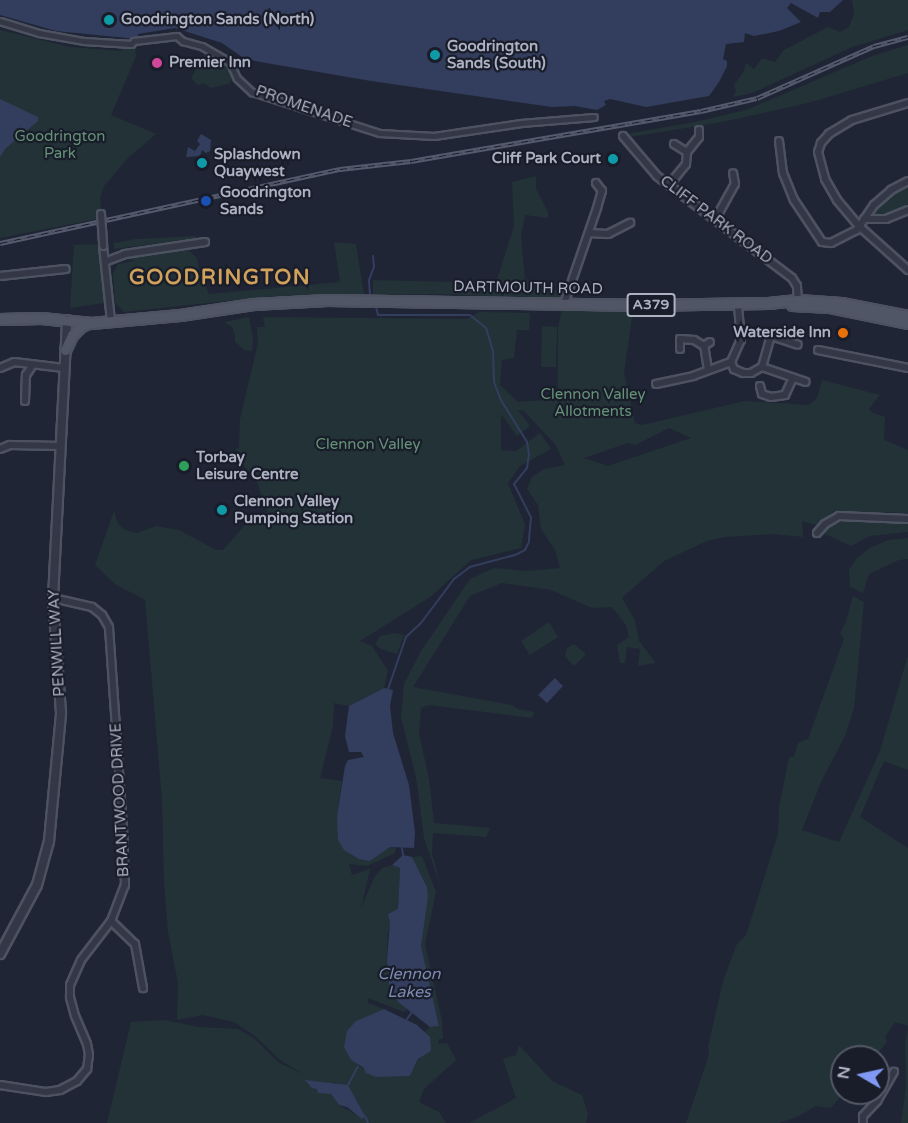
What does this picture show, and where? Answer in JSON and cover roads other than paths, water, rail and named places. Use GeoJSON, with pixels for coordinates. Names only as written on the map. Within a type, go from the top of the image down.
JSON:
{"type":"FeatureCollection","features":[{"type":"Feature","properties":{"kind":"main road","name":"DARTMOUTH ROAD"},"geometry":{"type":"LineString","coordinates":[[0,319],[67,320],[91,323],[180,315],[284,301],[564,304],[841,303],[908,316]]}},
{"type":"Feature","properties":{"kind":"main road","name":"DARTMOUTH ROAD"},"geometry":{"type":"LineString","coordinates":[[798,303],[908,323]]}},
{"type":"Feature","properties":{"kind":"main road"},"geometry":{"type":"LineString","coordinates":[[65,350],[81,326],[91,323]]}},
{"type":"Feature","properties":{"kind":"street","name":"PROMENADE"},"geometry":{"type":"LineString","coordinates":[[0,21],[39,33],[84,41],[131,44],[134,41],[177,36],[183,41],[202,46],[230,62],[237,78],[252,92],[380,133],[434,136],[521,123],[594,117]]}},
{"type":"Feature","properties":{"kind":"street"},"geometry":{"type":"LineString","coordinates":[[908,103],[852,120],[829,134],[821,143],[819,160],[825,179],[859,226],[908,270]]}},
{"type":"Feature","properties":{"kind":"street"},"geometry":{"type":"LineString","coordinates":[[669,185],[686,164],[687,152],[699,137],[699,130]]}},
{"type":"Feature","properties":{"kind":"street","name":"CLIFF PARK ROAD"},"geometry":{"type":"LineString","coordinates":[[623,136],[643,161],[669,185],[716,218],[792,278],[797,286],[798,303]]}},
{"type":"Feature","properties":{"kind":"street"},"geometry":{"type":"LineString","coordinates":[[779,141],[783,173],[794,200],[822,242],[831,243],[853,233],[874,205],[891,190],[908,181]]}},
{"type":"Feature","properties":{"kind":"street"},"geometry":{"type":"LineString","coordinates":[[674,144],[687,152]]}},
{"type":"Feature","properties":{"kind":"street"},"geometry":{"type":"LineString","coordinates":[[716,218],[735,184],[733,173]]}},
{"type":"Feature","properties":{"kind":"street"},"geometry":{"type":"LineString","coordinates":[[564,304],[602,191],[596,183]]}},
{"type":"Feature","properties":{"kind":"street"},"geometry":{"type":"LineString","coordinates":[[864,219],[886,219],[908,210]]}},
{"type":"Feature","properties":{"kind":"street"},"geometry":{"type":"LineString","coordinates":[[101,214],[111,321]]}},
{"type":"Feature","properties":{"kind":"street"},"geometry":{"type":"LineString","coordinates":[[589,233],[608,234],[630,224]]}},
{"type":"Feature","properties":{"kind":"street"},"geometry":{"type":"LineString","coordinates":[[107,261],[125,254],[205,242]]}},
{"type":"Feature","properties":{"kind":"street"},"geometry":{"type":"LineString","coordinates":[[0,276],[66,268]]}},
{"type":"Feature","properties":{"kind":"street"},"geometry":{"type":"LineString","coordinates":[[657,384],[731,362],[741,340],[738,304]]}},
{"type":"Feature","properties":{"kind":"street","name":"PENWILL WAY"},"geometry":{"type":"LineString","coordinates":[[0,954],[37,885],[48,853],[61,713],[53,598],[67,320]]}},
{"type":"Feature","properties":{"kind":"street"},"geometry":{"type":"LineString","coordinates":[[731,362],[734,369],[743,373],[751,373],[762,367],[771,336],[798,345]]}},
{"type":"Feature","properties":{"kind":"street"},"geometry":{"type":"LineString","coordinates":[[671,339],[694,340],[704,346],[708,370]]}},
{"type":"Feature","properties":{"kind":"street"},"geometry":{"type":"LineString","coordinates":[[680,339],[680,349]]}},
{"type":"Feature","properties":{"kind":"street"},"geometry":{"type":"LineString","coordinates":[[704,346],[710,342]]}},
{"type":"Feature","properties":{"kind":"street"},"geometry":{"type":"LineString","coordinates":[[819,350],[908,368]]}},
{"type":"Feature","properties":{"kind":"street"},"geometry":{"type":"LineString","coordinates":[[0,368],[14,362],[32,366],[64,368]]}},
{"type":"Feature","properties":{"kind":"street"},"geometry":{"type":"LineString","coordinates":[[25,401],[26,375],[32,366]]}},
{"type":"Feature","properties":{"kind":"street"},"geometry":{"type":"LineString","coordinates":[[762,367],[806,382]]}},
{"type":"Feature","properties":{"kind":"street"},"geometry":{"type":"LineString","coordinates":[[760,386],[762,394],[771,397],[785,395],[793,378]]}},
{"type":"Feature","properties":{"kind":"street"},"geometry":{"type":"LineString","coordinates":[[0,449],[10,445],[61,446]]}},
{"type":"Feature","properties":{"kind":"street"},"geometry":{"type":"LineString","coordinates":[[817,533],[825,524],[839,516],[908,519]]}},
{"type":"Feature","properties":{"kind":"street","name":"BRANTWOOD DRIVE"},"geometry":{"type":"LineString","coordinates":[[0,1085],[35,1091],[60,1090],[68,1088],[87,1069],[89,1055],[70,997],[70,985],[81,960],[111,921],[125,885],[109,627],[92,607],[53,598]]}},
{"type":"Feature","properties":{"kind":"street"},"geometry":{"type":"LineString","coordinates":[[111,921],[135,944],[142,988]]}},
{"type":"Feature","properties":{"kind":"street"},"geometry":{"type":"LineString","coordinates":[[863,1123],[863,1116],[877,1101],[894,1072]]}},
{"type":"Feature","properties":{"kind":"water","name":"Goodrington Sands (South)"},"geometry":{"type":"Polygon","coordinates":[[[0,0],[843,0],[830,12],[820,12],[818,18],[791,3],[787,8],[801,22],[779,31],[754,36],[745,33],[744,42],[726,44],[723,59],[727,61],[727,66],[709,96],[646,107],[610,99],[604,101],[606,105],[597,110],[575,106],[552,107],[371,81],[245,59],[222,43],[175,28],[138,34],[137,39],[56,31],[0,15],[0,0]]]}},
{"type":"Feature","properties":{"kind":"water"},"geometry":{"type":"Polygon","coordinates":[[[0,99],[38,117],[38,121],[5,149],[0,157],[0,99]]]}},
{"type":"Feature","properties":{"kind":"water"},"geometry":{"type":"Polygon","coordinates":[[[201,134],[211,140],[210,151],[206,153],[202,150],[200,156],[186,157],[188,147],[195,151],[200,144],[197,141],[201,134]]]}},
{"type":"Feature","properties":{"kind":"water"},"geometry":{"type":"Polygon","coordinates":[[[555,678],[563,686],[547,703],[538,695],[555,678]]]}},
{"type":"Feature","properties":{"kind":"water"},"geometry":{"type":"Polygon","coordinates":[[[384,688],[393,690],[390,706],[393,733],[409,785],[415,833],[414,848],[390,847],[370,861],[359,859],[344,850],[338,840],[337,816],[345,766],[348,760],[364,757],[361,752],[349,752],[345,736],[349,706],[384,688]]]}},
{"type":"Feature","properties":{"kind":"water","name":"Clennon Lakes"},"geometry":{"type":"Polygon","coordinates":[[[403,855],[412,857],[427,887],[428,897],[421,946],[439,1026],[430,1027],[398,1002],[389,985],[387,961],[390,923],[388,914],[398,909],[400,868],[392,865],[403,855]]]}},
{"type":"Feature","properties":{"kind":"water"},"geometry":{"type":"Polygon","coordinates":[[[384,1009],[417,1025],[430,1037],[431,1051],[418,1059],[410,1076],[376,1077],[366,1073],[364,1068],[351,1060],[344,1047],[347,1031],[356,1021],[384,1009]]]}},
{"type":"Feature","properties":{"kind":"water"},"geometry":{"type":"Polygon","coordinates":[[[305,1080],[348,1085],[365,1116],[362,1119],[347,1107],[339,1105],[331,1094],[318,1093],[317,1089],[312,1088],[305,1080]]]}},
{"type":"Feature","properties":{"kind":"waterway"},"geometry":{"type":"LineString","coordinates":[[370,295],[369,280],[374,267],[373,256]]}},
{"type":"Feature","properties":{"kind":"waterway"},"geometry":{"type":"LineString","coordinates":[[376,307],[378,315],[470,315],[486,328],[493,351],[494,382],[501,400],[527,442],[529,454],[527,468],[514,484],[531,517],[529,542],[525,550],[515,555],[470,567],[454,579],[421,623],[406,637],[388,689]]}},
{"type":"Feature","properties":{"kind":"waterway"},"geometry":{"type":"LineString","coordinates":[[402,848],[403,855]]}},
{"type":"Feature","properties":{"kind":"waterway"},"geometry":{"type":"LineString","coordinates":[[407,1019],[412,1012]]}},
{"type":"Feature","properties":{"kind":"waterway"},"geometry":{"type":"LineString","coordinates":[[348,1085],[358,1066]]}},
{"type":"Feature","properties":{"kind":"waterway"},"geometry":{"type":"LineString","coordinates":[[365,1116],[368,1123]]}},
{"type":"Feature","properties":{"kind":"railway"},"geometry":{"type":"LineString","coordinates":[[0,243],[340,169],[411,161],[701,111],[757,98],[874,46],[908,37]]}},
{"type":"Feature","properties":{"kind":"place","name":"Goodrington Sands (North)"},"geometry":{"type":"Point","coordinates":[109,20]}},
{"type":"Feature","properties":{"kind":"place","name":"Goodrington Sands (South)"},"geometry":{"type":"Point","coordinates":[435,55]}},
{"type":"Feature","properties":{"kind":"place","name":"Premier Inn"},"geometry":{"type":"Point","coordinates":[157,63]}},
{"type":"Feature","properties":{"kind":"place","name":"Cliff Park Court"},"geometry":{"type":"Point","coordinates":[613,159]}},
{"type":"Feature","properties":{"kind":"place","name":"Splashdown Quaywest"},"geometry":{"type":"Point","coordinates":[202,163]}},
{"type":"Feature","properties":{"kind":"place","name":"Goodrington Sands"},"geometry":{"type":"Point","coordinates":[206,201]}},
{"type":"Feature","properties":{"kind":"place","name":"Waterside Inn"},"geometry":{"type":"Point","coordinates":[843,333]}},
{"type":"Feature","properties":{"kind":"place","name":"Torbay Leisure Centre"},"geometry":{"type":"Point","coordinates":[184,466]}},
{"type":"Feature","properties":{"kind":"place","name":"Clennon Valley Pumping Station"},"geometry":{"type":"Point","coordinates":[222,510]}},
{"type":"Feature","properties":{"kind":"district","name":"GOODRINGTON"},"geometry":{"type":"Point","coordinates":[220,278]}},
{"type":"Feature","properties":{"kind":"park label","name":"Goodrington Park"},"geometry":{"type":"Point","coordinates":[60,144]}},
{"type":"Feature","properties":{"kind":"park label","name":"Clennon Valley Allotments"},"geometry":{"type":"Point","coordinates":[593,402]}},
{"type":"Feature","properties":{"kind":"park label","name":"Clennon Valley"},"geometry":{"type":"Point","coordinates":[368,445]}}]}
